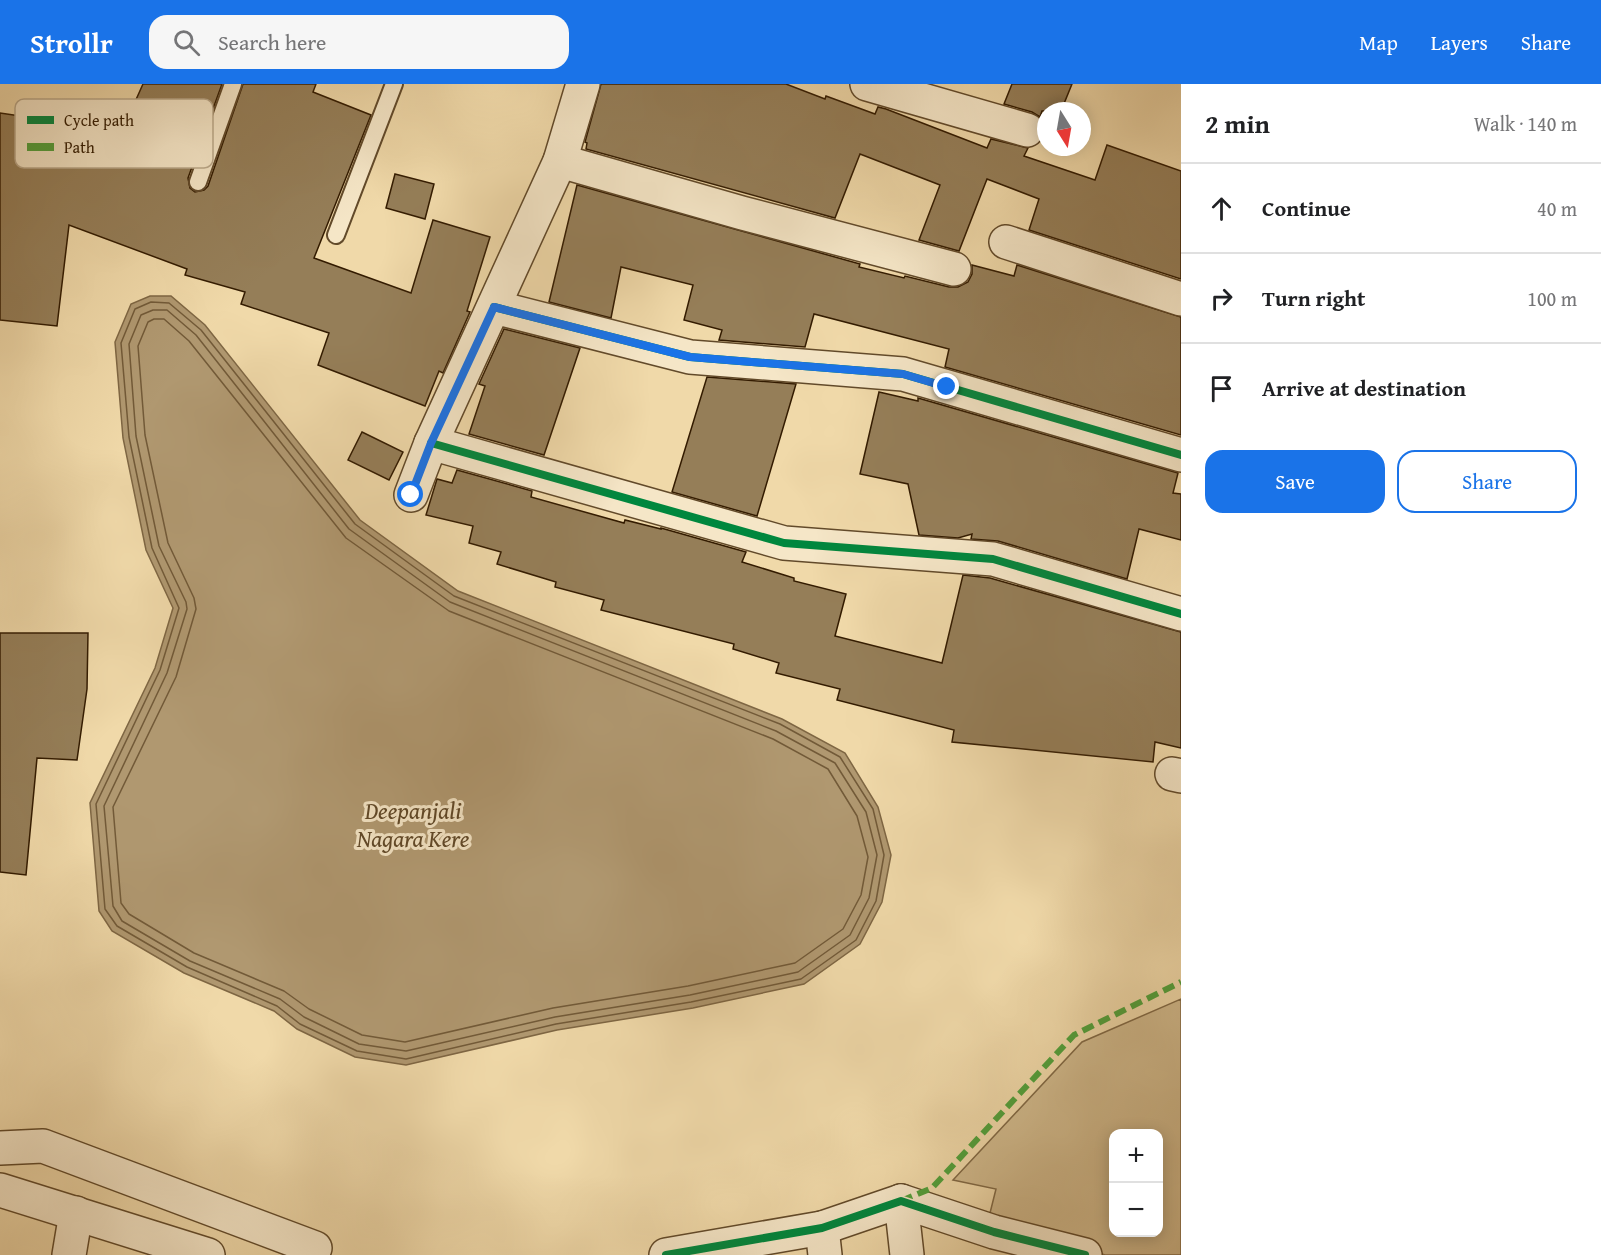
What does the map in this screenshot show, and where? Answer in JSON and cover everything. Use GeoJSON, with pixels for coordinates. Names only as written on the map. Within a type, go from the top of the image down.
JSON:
{"type":"FeatureCollection","features":[{"type":"Feature","properties":{"kind":"street"},"geometry":{"type":"LineString","coordinates":[[411,495],[431,443],[560,161],[583,84]]}},
{"type":"Feature","properties":{"kind":"street"},"geometry":{"type":"LineString","coordinates":[[867,84],[1027,130]]}},
{"type":"Feature","properties":{"kind":"street"},"geometry":{"type":"LineString","coordinates":[[560,161],[742,213],[954,269]]}},
{"type":"Feature","properties":{"kind":"street"},"geometry":{"type":"LineString","coordinates":[[1006,242],[1181,299]]}},
{"type":"Feature","properties":{"kind":"street"},"geometry":{"type":"LineString","coordinates":[[494,307],[690,357],[903,374],[1181,455]]}},
{"type":"Feature","properties":{"kind":"street"},"geometry":{"type":"LineString","coordinates":[[431,443],[784,543],[993,559],[1181,614]]}},
{"type":"Feature","properties":{"kind":"street"},"geometry":{"type":"LineString","coordinates":[[0,1148],[43,1146],[315,1248]]}},
{"type":"Feature","properties":{"kind":"street"},"geometry":{"type":"LineString","coordinates":[[0,1190],[208,1255]]}},
{"type":"Feature","properties":{"kind":"street"},"geometry":{"type":"LineString","coordinates":[[666,1255],[823,1241],[901,1201]]}},
{"type":"Feature","properties":{"kind":"street"},"geometry":{"type":"LineString","coordinates":[[901,1201],[995,1244],[1079,1254]]}},
{"type":"Feature","properties":{"kind":"street"},"geometry":{"type":"LineString","coordinates":[[901,1201],[907,1255]]}},
{"type":"Feature","properties":{"kind":"street"},"geometry":{"type":"LineString","coordinates":[[69,1255],[76,1213]]}},
{"type":"Feature","properties":{"kind":"lane"},"geometry":{"type":"LineString","coordinates":[[213,140],[233,84]]}},
{"type":"Feature","properties":{"kind":"lane"},"geometry":{"type":"LineString","coordinates":[[336,235],[393,84]]}},
{"type":"Feature","properties":{"kind":"lane"},"geometry":{"type":"LineString","coordinates":[[198,182],[203,168]]}},
{"type":"Feature","properties":{"kind":"shaded area"},"geometry":{"type":"Polygon","coordinates":[[[1181,999],[1181,1255],[1105,1255],[989,1217],[996,1189],[953,1180],[1082,1042],[1181,999]]]}},
{"type":"Feature","properties":{"kind":"water","name":"Deepanjali Nagara Kere"},"geometry":{"type":"Polygon","coordinates":[[[150,296],[171,296],[205,325],[360,520],[458,591],[782,719],[845,753],[878,807],[891,855],[882,902],[860,944],[804,984],[693,1008],[557,1030],[406,1065],[355,1057],[297,1029],[274,1011],[184,973],[112,931],[99,911],[90,803],[155,668],[173,608],[146,550],[123,438],[115,342],[131,304],[150,296]]]}},
{"type":"Feature","properties":{"kind":"building"},"geometry":{"type":"Polygon","coordinates":[[[143,84],[222,84],[213,109],[213,99],[136,99],[143,84]]]}},
{"type":"Feature","properties":{"kind":"building"},"geometry":{"type":"Polygon","coordinates":[[[243,84],[316,84],[313,92],[371,115],[314,258],[411,293],[433,220],[490,237],[467,311],[470,312],[443,373],[439,371],[425,406],[318,365],[329,333],[241,304],[245,292],[185,275],[187,269],[69,225],[57,326],[0,320],[0,113],[15,115],[15,168],[192,168],[188,178],[190,188],[195,192],[204,190],[208,186],[243,84]]]}},
{"type":"Feature","properties":{"kind":"building"},"geometry":{"type":"Polygon","coordinates":[[[601,84],[786,84],[875,114],[878,107],[886,109],[987,148],[991,139],[1028,148],[1024,156],[1095,180],[1107,145],[1181,171],[1181,279],[1029,230],[1039,199],[987,179],[959,251],[919,240],[940,185],[860,154],[835,218],[586,149],[587,143],[585,142],[601,84]]]}},
{"type":"Feature","properties":{"kind":"building"},"geometry":{"type":"Polygon","coordinates":[[[1012,84],[1072,84],[1065,102],[1037,102],[1037,115],[1004,104],[1012,84]]]}},
{"type":"Feature","properties":{"kind":"building"},"geometry":{"type":"Polygon","coordinates":[[[395,174],[434,184],[425,219],[386,208],[395,174]]]}},
{"type":"Feature","properties":{"kind":"building"},"geometry":{"type":"Polygon","coordinates":[[[577,185],[904,278],[905,276],[949,287],[958,287],[968,282],[972,274],[972,265],[1014,276],[1017,265],[1181,317],[1181,435],[945,367],[949,349],[814,314],[805,347],[719,340],[722,330],[684,320],[693,285],[621,267],[611,318],[549,302],[577,185]]]}},
{"type":"Feature","properties":{"kind":"building"},"geometry":{"type":"Polygon","coordinates":[[[504,329],[580,348],[544,455],[469,434],[485,386],[479,384],[504,329]]]}},
{"type":"Feature","properties":{"kind":"building"},"geometry":{"type":"Polygon","coordinates":[[[707,377],[796,384],[757,516],[672,492],[707,377]]]}},
{"type":"Feature","properties":{"kind":"building"},"geometry":{"type":"Polygon","coordinates":[[[879,392],[918,401],[918,398],[1178,473],[1173,493],[1181,494],[1181,540],[1139,529],[1127,579],[998,541],[971,539],[972,534],[958,538],[919,535],[908,484],[860,474],[879,392]]]}},
{"type":"Feature","properties":{"kind":"building"},"geometry":{"type":"Polygon","coordinates":[[[362,432],[403,452],[389,480],[348,460],[362,432]]]}},
{"type":"Feature","properties":{"kind":"building"},"geometry":{"type":"Polygon","coordinates":[[[457,470],[532,491],[531,497],[624,523],[625,520],[661,528],[746,552],[742,562],[794,578],[794,581],[846,594],[835,636],[942,663],[963,575],[990,578],[1181,632],[1181,748],[1155,742],[1153,762],[952,742],[954,730],[837,700],[840,689],[776,673],[779,663],[733,649],[734,644],[601,610],[604,600],[555,587],[556,582],[497,564],[501,552],[469,543],[473,526],[426,515],[437,479],[452,483],[457,470]]]}},
{"type":"Feature","properties":{"kind":"building"},"geometry":{"type":"Polygon","coordinates":[[[0,633],[88,633],[87,689],[77,760],[37,758],[26,875],[0,872],[0,633]]]}},
{"type":"Feature","properties":{"kind":"marked path"},"geometry":{"type":"LineString","coordinates":[[901,1201],[932,1188],[1074,1035],[1181,982]]}},
{"type":"Feature","properties":{"kind":"cycle path"},"geometry":{"type":"LineString","coordinates":[[494,307],[690,357],[903,374],[1181,455]]}},
{"type":"Feature","properties":{"kind":"cycle path"},"geometry":{"type":"LineString","coordinates":[[431,443],[784,543],[993,559],[1181,614]]}},
{"type":"Feature","properties":{"kind":"cycle path"},"geometry":{"type":"LineString","coordinates":[[666,1255],[822,1228],[901,1201],[994,1232],[1085,1255]]}},
{"type":"Feature","properties":{"kind":"route"},"geometry":{"type":"LineString","coordinates":[[411,495],[431,443],[494,307],[690,357],[903,374],[947,387]]}}]}
